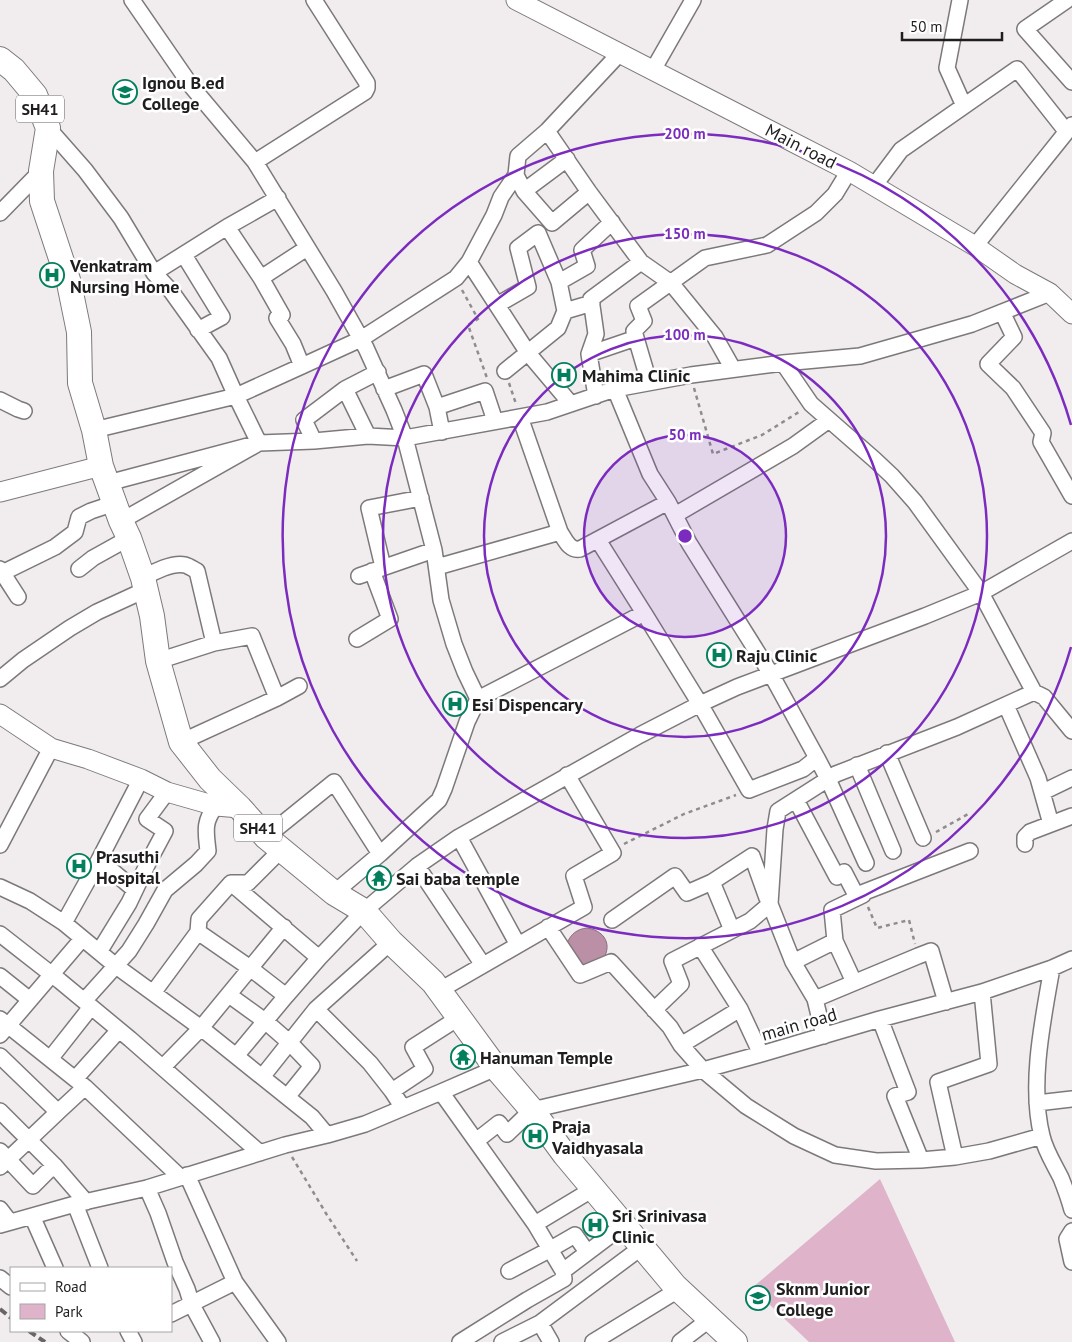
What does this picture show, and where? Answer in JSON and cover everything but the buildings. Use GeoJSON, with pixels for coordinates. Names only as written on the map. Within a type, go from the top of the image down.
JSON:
{"type":"FeatureCollection","features":[{"type":"Feature","properties":{"kind":"main road","name":"SH41"},"geometry":{"type":"LineString","coordinates":[[0,59],[14,70],[35,95],[48,128],[41,172],[42,202],[69,283],[79,332],[80,383],[115,502],[144,584],[152,616],[158,661],[181,742],[210,779],[274,844],[334,893],[364,911],[391,942],[433,982],[496,1068],[678,1290],[735,1342]]}},
{"type":"Feature","properties":{"kind":"street"},"geometry":{"type":"LineString","coordinates":[[132,0],[192,87],[255,162],[334,291],[378,372],[405,438],[434,550],[441,600],[454,644],[478,699]]}},
{"type":"Feature","properties":{"kind":"street"},"geometry":{"type":"LineString","coordinates":[[255,162],[365,92],[367,88],[367,83],[314,0]]}},
{"type":"Feature","properties":{"kind":"street","name":"Main road"},"geometry":{"type":"LineString","coordinates":[[516,0],[849,171],[975,246],[1015,274],[1050,293],[1072,314]]}},
{"type":"Feature","properties":{"kind":"street"},"geometry":{"type":"LineString","coordinates":[[653,70],[693,0]]}},
{"type":"Feature","properties":{"kind":"street"},"geometry":{"type":"LineString","coordinates":[[960,0],[947,68],[964,106]]}},
{"type":"Feature","properties":{"kind":"street"},"geometry":{"type":"LineString","coordinates":[[1067,0],[1025,29],[1072,82]]}},
{"type":"Feature","properties":{"kind":"street"},"geometry":{"type":"LineString","coordinates":[[94,430],[236,396],[360,339],[456,278],[468,262],[494,215],[501,198],[516,175],[518,156],[547,131],[620,53]]}},
{"type":"Feature","properties":{"kind":"street"},"geometry":{"type":"LineString","coordinates":[[874,186],[901,150],[1017,69],[1069,128],[975,246]]}},
{"type":"Feature","properties":{"kind":"street"},"geometry":{"type":"LineString","coordinates":[[48,128],[91,178],[121,218],[154,272],[171,291],[219,358],[259,443]]}},
{"type":"Feature","properties":{"kind":"street"},"geometry":{"type":"LineString","coordinates":[[547,131],[641,262],[671,283],[715,337],[734,369]]}},
{"type":"Feature","properties":{"kind":"street"},"geometry":{"type":"LineString","coordinates":[[524,192],[567,159]]}},
{"type":"Feature","properties":{"kind":"street"},"geometry":{"type":"LineString","coordinates":[[649,382],[634,330],[644,321],[638,306],[705,258],[767,245],[816,213],[835,194],[849,171]]}},
{"type":"Feature","properties":{"kind":"street"},"geometry":{"type":"LineString","coordinates":[[0,214],[41,172]]}},
{"type":"Feature","properties":{"kind":"street"},"geometry":{"type":"LineString","coordinates":[[516,175],[524,192],[552,223],[589,192]]}},
{"type":"Feature","properties":{"kind":"street"},"geometry":{"type":"LineString","coordinates":[[154,272],[278,198]]}},
{"type":"Feature","properties":{"kind":"street"},"geometry":{"type":"LineString","coordinates":[[558,282],[587,266],[582,250],[612,222]]}},
{"type":"Feature","properties":{"kind":"street"},"geometry":{"type":"LineString","coordinates":[[227,227],[261,278],[282,315],[277,318],[293,344],[302,366]]}},
{"type":"Feature","properties":{"kind":"street"},"geometry":{"type":"LineString","coordinates":[[497,305],[528,288],[518,248],[538,234],[558,282],[566,311],[558,328],[505,371]]}},
{"type":"Feature","properties":{"kind":"street"},"geometry":{"type":"LineString","coordinates":[[261,278],[307,248]]}},
{"type":"Feature","properties":{"kind":"street"},"geometry":{"type":"LineString","coordinates":[[184,255],[222,317],[198,330]]}},
{"type":"Feature","properties":{"kind":"street"},"geometry":{"type":"LineString","coordinates":[[468,262],[528,352],[571,404]]}},
{"type":"Feature","properties":{"kind":"street"},"geometry":{"type":"LineString","coordinates":[[596,396],[589,354],[596,334],[591,299],[641,262]]}},
{"type":"Feature","properties":{"kind":"street"},"geometry":{"type":"LineString","coordinates":[[18,597],[1,571],[55,547],[74,532],[79,517],[259,443],[314,441],[368,436],[405,438],[547,412],[615,389],[649,382],[734,369],[860,356],[972,324],[1050,293]]}},
{"type":"Feature","properties":{"kind":"street"},"geometry":{"type":"LineString","coordinates":[[566,311],[592,303]]}},
{"type":"Feature","properties":{"kind":"street"},"geometry":{"type":"LineString","coordinates":[[1002,312],[1014,337],[988,364],[1013,388],[1043,433],[1041,442],[1072,496]]}},
{"type":"Feature","properties":{"kind":"street"},"geometry":{"type":"LineString","coordinates":[[589,354],[636,338]]}},
{"type":"Feature","properties":{"kind":"street"},"geometry":{"type":"LineString","coordinates":[[783,363],[811,404],[892,476],[915,502],[981,593],[1034,692],[1044,697],[1072,731]]}},
{"type":"Feature","properties":{"kind":"street"},"geometry":{"type":"LineString","coordinates":[[314,441],[304,420],[345,389],[378,372]]}},
{"type":"Feature","properties":{"kind":"street"},"geometry":{"type":"LineString","coordinates":[[384,389],[424,374],[437,407],[442,432]]}},
{"type":"Feature","properties":{"kind":"street"},"geometry":{"type":"LineString","coordinates":[[345,389],[368,436]]}},
{"type":"Feature","properties":{"kind":"street"},"geometry":{"type":"LineString","coordinates":[[615,389],[650,474],[689,543],[771,674],[828,779],[866,863]]}},
{"type":"Feature","properties":{"kind":"street"},"geometry":{"type":"LineString","coordinates":[[437,407],[485,391],[495,421]]}},
{"type":"Feature","properties":{"kind":"street"},"geometry":{"type":"LineString","coordinates":[[0,400],[24,411]]}},
{"type":"Feature","properties":{"kind":"street"},"geometry":{"type":"LineString","coordinates":[[520,417],[560,532],[572,549],[575,550],[671,509],[793,446],[829,420]]}},
{"type":"Feature","properties":{"kind":"street"},"geometry":{"type":"LineString","coordinates":[[0,492],[115,502],[259,443]]}},
{"type":"Feature","properties":{"kind":"street"},"geometry":{"type":"LineString","coordinates":[[357,639],[390,619],[371,571],[370,508],[421,498]]}},
{"type":"Feature","properties":{"kind":"street"},"geometry":{"type":"LineString","coordinates":[[79,568],[92,558],[115,502]]}},
{"type":"Feature","properties":{"kind":"street"},"geometry":{"type":"LineString","coordinates":[[437,567],[560,532]]}},
{"type":"Feature","properties":{"kind":"street"},"geometry":{"type":"LineString","coordinates":[[598,540],[700,704],[749,790],[803,769],[817,758]]}},
{"type":"Feature","properties":{"kind":"street"},"geometry":{"type":"LineString","coordinates":[[236,1056],[319,958],[364,911],[418,866],[459,837],[567,775],[700,704],[737,687],[981,593],[1072,541]]}},
{"type":"Feature","properties":{"kind":"street"},"geometry":{"type":"LineString","coordinates":[[371,571],[434,550]]}},
{"type":"Feature","properties":{"kind":"street"},"geometry":{"type":"LineString","coordinates":[[0,680],[23,660],[70,628],[144,584],[154,572],[170,567],[184,565],[196,570],[214,643]]}},
{"type":"Feature","properties":{"kind":"street"},"geometry":{"type":"LineString","coordinates":[[334,893],[439,800],[467,722],[478,699],[644,613]]}},
{"type":"Feature","properties":{"kind":"street"},"geometry":{"type":"LineString","coordinates":[[158,661],[214,643],[252,636],[277,698]]}},
{"type":"Feature","properties":{"kind":"street"},"geometry":{"type":"LineString","coordinates":[[181,742],[299,686]]}},
{"type":"Feature","properties":{"kind":"street"},"geometry":{"type":"LineString","coordinates":[[654,1010],[680,984],[672,961],[750,920],[770,904],[774,829],[778,811],[836,774],[957,727],[1034,692]]}},
{"type":"Feature","properties":{"kind":"street"},"geometry":{"type":"LineString","coordinates":[[1006,705],[1038,778],[1051,824]]}},
{"type":"Feature","properties":{"kind":"street"},"geometry":{"type":"LineString","coordinates":[[0,714],[51,748],[88,759],[141,779],[167,792],[216,806],[240,808]]}},
{"type":"Feature","properties":{"kind":"street"},"geometry":{"type":"LineString","coordinates":[[0,845],[51,748]]}},
{"type":"Feature","properties":{"kind":"street"},"geometry":{"type":"LineString","coordinates":[[887,753],[923,838]]}},
{"type":"Feature","properties":{"kind":"street"},"geometry":{"type":"LineString","coordinates":[[857,765],[893,851]]}},
{"type":"Feature","properties":{"kind":"street"},"geometry":{"type":"LineString","coordinates":[[440,990],[584,906],[574,876],[613,853],[567,775]]}},
{"type":"Feature","properties":{"kind":"street"},"geometry":{"type":"LineString","coordinates":[[1043,792],[1072,778]]}},
{"type":"Feature","properties":{"kind":"street"},"geometry":{"type":"LineString","coordinates":[[64,922],[141,779]]}},
{"type":"Feature","properties":{"kind":"street"},"geometry":{"type":"LineString","coordinates":[[153,993],[198,932],[199,919],[231,884],[248,883],[274,844],[334,782],[380,854]]}},
{"type":"Feature","properties":{"kind":"street"},"geometry":{"type":"LineString","coordinates":[[99,952],[129,903],[165,831],[147,819],[167,792]]}},
{"type":"Feature","properties":{"kind":"street"},"geometry":{"type":"LineString","coordinates":[[796,800],[837,877],[844,872],[861,895]]}},
{"type":"Feature","properties":{"kind":"street"},"geometry":{"type":"LineString","coordinates":[[50,1059],[87,1004],[128,951],[166,890],[208,851],[207,818],[216,806]]}},
{"type":"Feature","properties":{"kind":"street"},"geometry":{"type":"LineString","coordinates":[[1025,844],[1025,837],[1030,832],[1072,816]]}},
{"type":"Feature","properties":{"kind":"street"},"geometry":{"type":"LineString","coordinates":[[459,837],[518,944]]}},
{"type":"Feature","properties":{"kind":"street"},"geometry":{"type":"LineString","coordinates":[[854,982],[835,942],[832,910],[861,895],[970,850]]}},
{"type":"Feature","properties":{"kind":"street"},"geometry":{"type":"LineString","coordinates":[[612,920],[675,876],[687,893],[712,882],[752,856],[793,962],[816,999],[824,1036]]}},
{"type":"Feature","properties":{"kind":"street"},"geometry":{"type":"LineString","coordinates":[[99,860],[135,890]]}},
{"type":"Feature","properties":{"kind":"street"},"geometry":{"type":"LineString","coordinates":[[418,866],[483,965]]}},
{"type":"Feature","properties":{"kind":"street"},"geometry":{"type":"LineString","coordinates":[[712,882],[732,930]]}},
{"type":"Feature","properties":{"kind":"street"},"geometry":{"type":"LineString","coordinates":[[231,884],[319,958]]}},
{"type":"Feature","properties":{"kind":"street"},"geometry":{"type":"LineString","coordinates":[[0,887],[30,901],[64,922],[116,966],[201,1028],[312,1117],[327,1135]]}},
{"type":"Feature","properties":{"kind":"street"},"geometry":{"type":"LineString","coordinates":[[163,1067],[201,1028],[284,927]]}},
{"type":"Feature","properties":{"kind":"street"},"geometry":{"type":"LineString","coordinates":[[548,927],[580,976],[611,962],[670,1027],[681,1045],[703,1070],[746,1106],[794,1136],[835,1154],[876,1161],[956,1157],[1042,1136]]}},
{"type":"Feature","properties":{"kind":"street"},"geometry":{"type":"LineString","coordinates":[[198,932],[286,996]]}},
{"type":"Feature","properties":{"kind":"street"},"geometry":{"type":"LineString","coordinates":[[0,934],[52,974],[163,1067],[260,1153]]}},
{"type":"Feature","properties":{"kind":"street"},"geometry":{"type":"LineString","coordinates":[[82,939],[30,1000],[3,1027],[50,1059],[80,1083],[183,1176],[235,1282],[278,1342]]}},
{"type":"Feature","properties":{"kind":"street"},"geometry":{"type":"LineString","coordinates":[[262,1077],[316,1009],[391,942]]}},
{"type":"Feature","properties":{"kind":"street"},"geometry":{"type":"LineString","coordinates":[[793,962],[835,942]]}},
{"type":"Feature","properties":{"kind":"street"},"geometry":{"type":"LineString","coordinates":[[700,946],[740,1009],[761,1054]]}},
{"type":"Feature","properties":{"kind":"street"},"geometry":{"type":"LineString","coordinates":[[816,999],[931,952],[946,1002]]}},
{"type":"Feature","properties":{"kind":"street","name":"main road"},"geometry":{"type":"LineString","coordinates":[[532,1110],[703,1070],[761,1054],[880,1019],[982,992],[1052,968],[1072,959]]}},
{"type":"Feature","properties":{"kind":"street"},"geometry":{"type":"LineString","coordinates":[[1052,968],[1037,1071],[1037,1103],[1042,1136],[1072,1210]]}},
{"type":"Feature","properties":{"kind":"street"},"geometry":{"type":"LineString","coordinates":[[0,976],[30,1000]]}},
{"type":"Feature","properties":{"kind":"street"},"geometry":{"type":"LineString","coordinates":[[956,1157],[938,1082],[989,1064],[982,992]]}},
{"type":"Feature","properties":{"kind":"street"},"geometry":{"type":"LineString","coordinates":[[229,995],[265,1021],[312,1066],[287,1097]]}},
{"type":"Feature","properties":{"kind":"street"},"geometry":{"type":"LineString","coordinates":[[316,1009],[370,1063],[403,1108]]}},
{"type":"Feature","properties":{"kind":"street"},"geometry":{"type":"LineString","coordinates":[[681,1045],[740,1009]]}},
{"type":"Feature","properties":{"kind":"street"},"geometry":{"type":"LineString","coordinates":[[392,1091],[425,1069],[413,1047],[460,1017]]}},
{"type":"Feature","properties":{"kind":"street"},"geometry":{"type":"LineString","coordinates":[[880,1019],[908,1092],[895,1096],[920,1160]]}},
{"type":"Feature","properties":{"kind":"street"},"geometry":{"type":"LineString","coordinates":[[54,1165],[33,1186],[3,1159],[58,1112],[119,1030]]}},
{"type":"Feature","properties":{"kind":"street"},"geometry":{"type":"LineString","coordinates":[[0,1056],[58,1112]]}},
{"type":"Feature","properties":{"kind":"street"},"geometry":{"type":"LineString","coordinates":[[0,1209],[5,1224],[80,1203],[147,1188],[285,1145],[365,1124],[496,1068]]}},
{"type":"Feature","properties":{"kind":"street"},"geometry":{"type":"LineString","coordinates":[[441,1092],[535,1224],[563,1271],[564,1279],[527,1300],[467,1340]]}},
{"type":"Feature","properties":{"kind":"street"},"geometry":{"type":"LineString","coordinates":[[1037,1103],[1072,1099]]}},
{"type":"Feature","properties":{"kind":"street"},"geometry":{"type":"LineString","coordinates":[[476,1141],[499,1123],[507,1134],[532,1110]]}},
{"type":"Feature","properties":{"kind":"street"},"geometry":{"type":"LineString","coordinates":[[2,1119],[28,1139],[54,1165],[80,1203],[100,1267]]}},
{"type":"Feature","properties":{"kind":"street"},"geometry":{"type":"LineString","coordinates":[[147,1188],[192,1305],[212,1342]]}},
{"type":"Feature","properties":{"kind":"street"},"geometry":{"type":"LineString","coordinates":[[535,1224],[594,1189]]}},
{"type":"Feature","properties":{"kind":"street"},"geometry":{"type":"LineString","coordinates":[[32,1216],[55,1267]]}},
{"type":"Feature","properties":{"kind":"street"},"geometry":{"type":"LineString","coordinates":[[563,1271],[624,1225]]}},
{"type":"Feature","properties":{"kind":"street"},"geometry":{"type":"LineString","coordinates":[[1072,1231],[1067,1239],[1072,1262]]}},
{"type":"Feature","properties":{"kind":"street"},"geometry":{"type":"LineString","coordinates":[[509,1271],[575,1235],[587,1252]]}},
{"type":"Feature","properties":{"kind":"street"},"geometry":{"type":"LineString","coordinates":[[502,1342],[540,1323],[642,1247]]}},
{"type":"Feature","properties":{"kind":"street"},"geometry":{"type":"LineString","coordinates":[[0,1278],[10,1286]]}},
{"type":"Feature","properties":{"kind":"street"},"geometry":{"type":"LineString","coordinates":[[172,1314],[235,1282]]}},
{"type":"Feature","properties":{"kind":"street"},"geometry":{"type":"LineString","coordinates":[[593,1342],[678,1290]]}},
{"type":"Feature","properties":{"kind":"street"},"geometry":{"type":"LineString","coordinates":[[680,1342],[710,1319]]}},
{"type":"Feature","properties":{"kind":"street"},"geometry":{"type":"LineString","coordinates":[[540,1323],[551,1342]]}},
{"type":"Feature","properties":{"kind":"street"},"geometry":{"type":"LineString","coordinates":[[69,1332],[82,1342]]}},
{"type":"Feature","properties":{"kind":"path"},"geometry":{"type":"LineString","coordinates":[[456,278],[478,319],[468,325],[487,379],[505,371],[520,417]]}},
{"type":"Feature","properties":{"kind":"path"},"geometry":{"type":"LineString","coordinates":[[690,375],[713,454],[762,436],[811,404]]}},
{"type":"Feature","properties":{"kind":"path"},"geometry":{"type":"LineString","coordinates":[[613,853],[624,844],[684,814],[749,790]]}},
{"type":"Feature","properties":{"kind":"path"},"geometry":{"type":"LineString","coordinates":[[285,1145],[357,1261]]}},
{"type":"Feature","properties":{"kind":"green space"},"geometry":{"type":"Polygon","coordinates":[[[880,1179],[955,1342],[809,1342],[752,1288],[880,1179]]]}},
{"type":"Feature","properties":{"kind":"shaded area"},"geometry":{"type":"Polygon","coordinates":[[[587,928],[600,933],[604,937],[607,947],[606,953],[598,965],[578,966],[567,943],[575,932],[587,928]]]}},
{"type":"Feature","properties":{"kind":"railway"},"geometry":{"type":"LineString","coordinates":[[0,1309],[10,1317]]}},
{"type":"Feature","properties":{"kind":"railway"},"geometry":{"type":"LineString","coordinates":[[30,1332],[45,1342]]}},
{"type":"Feature","properties":{"kind":"place","name":"Ignou B.ed College"},"geometry":{"type":"Point","coordinates":[125,92]}},
{"type":"Feature","properties":{"kind":"place","name":"Venkatram Nursing Home"},"geometry":{"type":"Point","coordinates":[52,275]}},
{"type":"Feature","properties":{"kind":"place","name":"Mahima Clinic"},"geometry":{"type":"Point","coordinates":[564,375]}},
{"type":"Feature","properties":{"kind":"place","name":"Raju Clinic"},"geometry":{"type":"Point","coordinates":[719,655]}},
{"type":"Feature","properties":{"kind":"place","name":"Esi Dispencary"},"geometry":{"type":"Point","coordinates":[455,704]}},
{"type":"Feature","properties":{"kind":"place","name":"Prasuthi Hospital"},"geometry":{"type":"Point","coordinates":[79,866]}},
{"type":"Feature","properties":{"kind":"place","name":"Sai baba temple"},"geometry":{"type":"Point","coordinates":[379,878]}},
{"type":"Feature","properties":{"kind":"place","name":"Hanuman Temple"},"geometry":{"type":"Point","coordinates":[463,1057]}},
{"type":"Feature","properties":{"kind":"place","name":"Praja Vaidhyasala"},"geometry":{"type":"Point","coordinates":[535,1136]}},
{"type":"Feature","properties":{"kind":"place","name":"Sri Srinivasa Clinic"},"geometry":{"type":"Point","coordinates":[595,1225]}},
{"type":"Feature","properties":{"kind":"place","name":"Sknm Junior College"},"geometry":{"type":"Point","coordinates":[758,1298]}}]}
